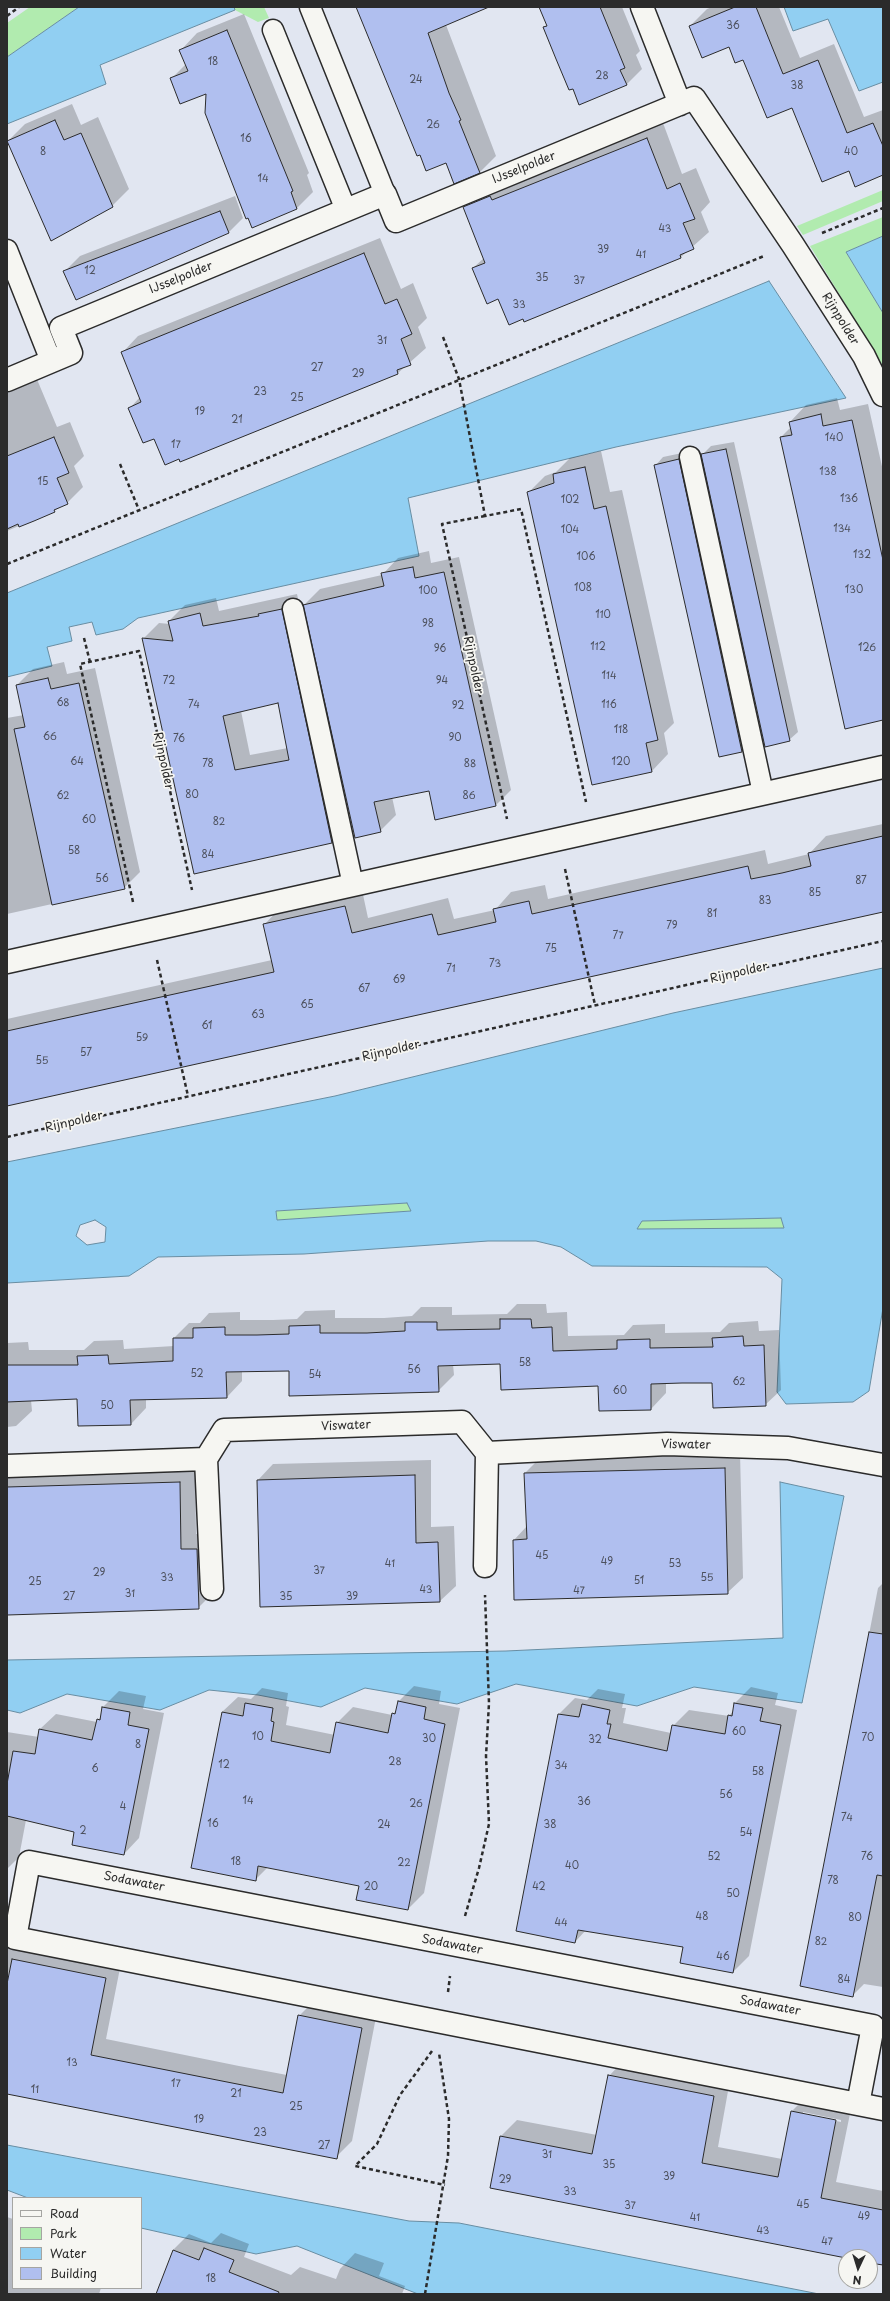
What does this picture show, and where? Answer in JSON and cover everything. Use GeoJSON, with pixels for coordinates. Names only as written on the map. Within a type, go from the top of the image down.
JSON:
{"type":"FeatureCollection","features":[{"type":"Feature","properties":{"kind":"street"},"geometry":{"type":"LineString","coordinates":[[642,7],[680,104]]}},
{"type":"Feature","properties":{"kind":"street","name":"IJsselpolder"},"geometry":{"type":"LineString","coordinates":[[8,377],[51,362],[71,353],[61,328],[385,194],[396,221],[694,98],[793,244]]}},
{"type":"Feature","properties":{"kind":"street","name":"Rijnpolder"},"geometry":{"type":"LineString","coordinates":[[793,244],[864,356],[883,395]]}},
{"type":"Feature","properties":{"kind":"street"},"geometry":{"type":"LineString","coordinates":[[7,962],[883,767]]}},
{"type":"Feature","properties":{"kind":"street","name":"Viswater"},"geometry":{"type":"LineString","coordinates":[[206,1459],[224,1430],[462,1422],[488,1453],[674,1444],[788,1448],[883,1465]]}},
{"type":"Feature","properties":{"kind":"street"},"geometry":{"type":"LineString","coordinates":[[485,1566],[488,1453]]}},
{"type":"Feature","properties":{"kind":"street"},"geometry":{"type":"LineString","coordinates":[[7,1466],[206,1459],[212,1589]]}},
{"type":"Feature","properties":{"kind":"street","name":"Sodawater"},"geometry":{"type":"LineString","coordinates":[[858,2104],[873,2026],[29,1862],[11,1938],[883,2109]]}},
{"type":"Feature","properties":{"kind":"lane","name":"IJsselpolder"},"geometry":{"type":"LineString","coordinates":[[310,7],[385,194]]}},
{"type":"Feature","properties":{"kind":"lane"},"geometry":{"type":"LineString","coordinates":[[273,30],[346,210]]}},
{"type":"Feature","properties":{"kind":"lane"},"geometry":{"type":"LineString","coordinates":[[7,250],[51,362]]}},
{"type":"Feature","properties":{"kind":"lane"},"geometry":{"type":"LineString","coordinates":[[690,457],[763,793]]}},
{"type":"Feature","properties":{"kind":"lane"},"geometry":{"type":"LineString","coordinates":[[293,609],[353,885]]}},
{"type":"Feature","properties":{"kind":"path"},"geometry":{"type":"LineString","coordinates":[[7,16],[19,7]]}},
{"type":"Feature","properties":{"kind":"path"},"geometry":{"type":"LineString","coordinates":[[7,564],[459,379],[883,208]]}},
{"type":"Feature","properties":{"kind":"path"},"geometry":{"type":"LineString","coordinates":[[443,337],[459,379],[485,516]]}},
{"type":"Feature","properties":{"kind":"path"},"geometry":{"type":"LineString","coordinates":[[120,464],[139,510]]}},
{"type":"Feature","properties":{"kind":"path","name":"Rijnpolder"},"geometry":{"type":"LineString","coordinates":[[514,849],[442,524],[521,509],[593,832]]}},
{"type":"Feature","properties":{"kind":"path"},"geometry":{"type":"LineString","coordinates":[[84,638],[90,662],[80,664],[145,932],[188,1096]]}},
{"type":"Feature","properties":{"kind":"path","name":"Rijnpolder"},"geometry":{"type":"LineString","coordinates":[[90,662],[139,651],[198,920]]}},
{"type":"Feature","properties":{"kind":"path"},"geometry":{"type":"LineString","coordinates":[[559,839],[595,1005]]}},
{"type":"Feature","properties":{"kind":"path","name":"Rijnpolder"},"geometry":{"type":"LineString","coordinates":[[7,1137],[883,941]]}},
{"type":"Feature","properties":{"kind":"path"},"geometry":{"type":"LineString","coordinates":[[444,2185],[355,2166],[378,2144],[400,2095],[422,2067],[437,2043],[456,1946],[480,1868],[489,1824],[486,1756],[489,1703],[485,1630],[485,1566]]}},
{"type":"Feature","properties":{"kind":"path"},"geometry":{"type":"LineString","coordinates":[[425,2294],[441,2208],[448,2156],[449,2118],[444,2079],[437,2043]]}},
{"type":"Feature","properties":{"kind":"green space"},"geometry":{"type":"Polygon","coordinates":[[[30,7],[79,7],[7,57],[7,23],[30,7]]]}},
{"type":"Feature","properties":{"kind":"green space"},"geometry":{"type":"Polygon","coordinates":[[[234,7],[264,7],[269,18],[258,22],[235,10],[234,7]]]}},
{"type":"Feature","properties":{"kind":"green space"},"geometry":{"type":"Polygon","coordinates":[[[883,190],[883,201],[803,235],[797,226],[883,190]]]}},
{"type":"Feature","properties":{"kind":"green space"},"geometry":{"type":"Polygon","coordinates":[[[883,217],[883,236],[846,252],[883,313],[883,366],[810,246],[883,217]]]}},
{"type":"Feature","properties":{"kind":"green space"},"geometry":{"type":"Polygon","coordinates":[[[407,1203],[411,1211],[277,1220],[276,1211],[407,1203]]]}},
{"type":"Feature","properties":{"kind":"green space"},"geometry":{"type":"Polygon","coordinates":[[[781,1218],[784,1228],[637,1229],[642,1221],[781,1218]]]}},
{"type":"Feature","properties":{"kind":"water"},"geometry":{"type":"Polygon","coordinates":[[[79,7],[234,7],[235,10],[100,65],[106,84],[7,124],[7,57],[79,7]]]}},
{"type":"Feature","properties":{"kind":"water"},"geometry":{"type":"Polygon","coordinates":[[[784,7],[883,7],[883,82],[859,91],[828,19],[793,31],[784,7]]]}},
{"type":"Feature","properties":{"kind":"water"},"geometry":{"type":"Polygon","coordinates":[[[883,236],[883,313],[846,252],[883,236]]]}},
{"type":"Feature","properties":{"kind":"water"},"geometry":{"type":"Polygon","coordinates":[[[769,281],[846,398],[616,447],[408,498],[419,556],[138,618],[123,629],[96,635],[92,622],[69,627],[72,641],[47,647],[52,666],[7,677],[7,593],[769,281]]]}},
{"type":"Feature","properties":{"kind":"water"},"geometry":{"type":"Polygon","coordinates":[[[883,968],[883,1308],[869,1391],[853,1402],[786,1404],[777,1392],[782,1279],[767,1267],[592,1266],[561,1247],[536,1241],[488,1241],[304,1254],[158,1257],[129,1276],[7,1283],[7,1162],[335,1096],[673,1013],[883,968]],[[407,1203],[276,1211],[277,1220],[411,1211],[407,1203]],[[781,1218],[642,1221],[637,1229],[784,1228],[781,1218]],[[95,1220],[80,1225],[76,1236],[87,1245],[105,1242],[106,1227],[95,1220]]]}},
{"type":"Feature","properties":{"kind":"water"},"geometry":{"type":"Polygon","coordinates":[[[780,1482],[844,1496],[802,1703],[694,1687],[637,1706],[516,1684],[457,1704],[365,1688],[321,1707],[258,1695],[209,1690],[160,1710],[67,1694],[20,1713],[7,1710],[7,1660],[506,1651],[783,1638],[780,1482]]]}},
{"type":"Feature","properties":{"kind":"water"},"geometry":{"type":"Polygon","coordinates":[[[7,2145],[409,2221],[459,2223],[819,2294],[418,2294],[297,2246],[256,2254],[142,2228],[142,2197],[25,2197],[7,2190],[7,2145]]]}},
{"type":"Feature","properties":{"kind":"building"},"geometry":{"type":"Polygon","coordinates":[[[356,7],[489,7],[428,33],[449,93],[461,120],[459,121],[480,173],[454,184],[446,163],[426,171],[420,155],[417,156],[356,7]]]}},
{"type":"Feature","properties":{"kind":"building"},"geometry":{"type":"Polygon","coordinates":[[[539,7],[600,7],[625,68],[620,70],[627,85],[579,105],[573,89],[569,90],[556,59],[543,27],[547,26],[539,7]]]}},
{"type":"Feature","properties":{"kind":"building"},"geometry":{"type":"Polygon","coordinates":[[[735,7],[756,7],[783,74],[818,60],[847,133],[873,123],[883,146],[883,175],[855,187],[849,171],[822,182],[792,108],[767,118],[743,60],[735,63],[729,47],[702,58],[689,26],[735,7]]]}},
{"type":"Feature","properties":{"kind":"building"},"geometry":{"type":"Polygon","coordinates":[[[227,30],[293,191],[291,192],[297,209],[252,228],[248,218],[246,219],[205,113],[206,94],[180,104],[170,78],[188,71],[179,50],[227,30]]]}},
{"type":"Feature","properties":{"kind":"building"},"geometry":{"type":"Polygon","coordinates":[[[55,120],[64,140],[81,133],[113,207],[51,241],[7,141],[55,120]]]}},
{"type":"Feature","properties":{"kind":"building"},"geometry":{"type":"Polygon","coordinates":[[[647,138],[667,189],[680,183],[695,219],[683,223],[694,249],[680,255],[681,258],[524,322],[523,319],[509,325],[498,299],[487,304],[472,268],[485,263],[463,207],[490,196],[492,200],[647,138]]]}},
{"type":"Feature","properties":{"kind":"building"},"geometry":{"type":"Polygon","coordinates":[[[220,211],[229,233],[76,300],[63,271],[220,211]]]}},
{"type":"Feature","properties":{"kind":"building"},"geometry":{"type":"Polygon","coordinates":[[[364,253],[385,304],[397,299],[412,334],[401,339],[411,365],[397,370],[398,374],[180,462],[179,459],[165,465],[154,439],[143,443],[128,408],[141,402],[121,352],[364,253]]]}},
{"type":"Feature","properties":{"kind":"building"},"geometry":{"type":"Polygon","coordinates":[[[821,414],[823,426],[852,420],[883,560],[883,720],[845,729],[780,437],[792,435],[789,422],[821,414]]]}},
{"type":"Feature","properties":{"kind":"building"},"geometry":{"type":"Polygon","coordinates":[[[54,437],[69,473],[57,478],[68,504],[54,510],[55,512],[34,521],[19,527],[18,524],[7,529],[7,456],[54,437]]]}},
{"type":"Feature","properties":{"kind":"building"},"geometry":{"type":"Polygon","coordinates":[[[726,449],[790,741],[765,747],[701,454],[726,449]]]}},
{"type":"Feature","properties":{"kind":"building"},"geometry":{"type":"Polygon","coordinates":[[[679,459],[742,752],[719,757],[654,465],[679,459]]]}},
{"type":"Feature","properties":{"kind":"building"},"geometry":{"type":"Polygon","coordinates":[[[585,467],[594,509],[606,506],[658,740],[646,743],[652,772],[592,785],[527,492],[554,483],[553,474],[585,467]]]}},
{"type":"Feature","properties":{"kind":"building"},"geometry":{"type":"Polygon","coordinates":[[[413,567],[415,578],[444,572],[496,806],[435,820],[429,791],[374,802],[381,832],[355,838],[303,605],[384,586],[381,573],[413,567]]]}},
{"type":"Feature","properties":{"kind":"building"},"geometry":{"type":"Polygon","coordinates":[[[282,609],[332,843],[194,874],[142,638],[173,641],[168,621],[200,613],[203,626],[259,616],[258,614],[282,609]],[[278,703],[223,716],[235,770],[289,760],[278,703]]]}},
{"type":"Feature","properties":{"kind":"building"},"geometry":{"type":"Polygon","coordinates":[[[48,678],[51,689],[79,683],[125,889],[52,905],[14,729],[25,727],[16,685],[48,678]]]}},
{"type":"Feature","properties":{"kind":"building"},"geometry":{"type":"Polygon","coordinates":[[[883,836],[883,912],[7,1106],[7,1031],[274,972],[263,924],[345,906],[352,933],[432,914],[438,935],[496,922],[493,909],[529,901],[532,914],[748,866],[751,879],[782,873],[811,866],[808,853],[883,836]]]}},
{"type":"Feature","properties":{"kind":"building"},"geometry":{"type":"Polygon","coordinates":[[[500,1319],[531,1319],[532,1328],[552,1327],[553,1351],[617,1349],[617,1340],[650,1339],[650,1348],[713,1347],[712,1338],[743,1336],[744,1346],[764,1345],[766,1406],[713,1408],[712,1383],[682,1383],[651,1384],[651,1410],[599,1411],[598,1386],[501,1390],[500,1364],[438,1366],[439,1392],[289,1396],[289,1371],[226,1372],[227,1398],[130,1400],[131,1425],[78,1426],[77,1399],[7,1402],[7,1365],[78,1365],[77,1356],[108,1355],[109,1364],[173,1361],[173,1338],[193,1338],[193,1328],[225,1327],[225,1335],[257,1335],[289,1334],[289,1326],[320,1325],[320,1333],[367,1333],[405,1331],[405,1322],[437,1322],[437,1330],[500,1329],[500,1319]]]}},
{"type":"Feature","properties":{"kind":"building"},"geometry":{"type":"Polygon","coordinates":[[[725,1468],[728,1594],[514,1600],[513,1540],[527,1539],[524,1473],[725,1468]]]}},
{"type":"Feature","properties":{"kind":"building"},"geometry":{"type":"Polygon","coordinates":[[[415,1475],[416,1543],[438,1542],[440,1602],[260,1607],[257,1480],[415,1475]]]}},
{"type":"Feature","properties":{"kind":"building"},"geometry":{"type":"Polygon","coordinates":[[[180,1482],[181,1549],[197,1549],[199,1609],[7,1615],[7,1487],[180,1482]]]}},
{"type":"Feature","properties":{"kind":"building"},"geometry":{"type":"Polygon","coordinates":[[[869,1632],[883,1634],[883,1876],[877,1875],[853,1997],[800,1986],[869,1632]]]}},
{"type":"Feature","properties":{"kind":"building"},"geometry":{"type":"Polygon","coordinates":[[[398,1701],[426,1707],[424,1719],[445,1724],[408,1910],[356,1900],[359,1886],[258,1866],[256,1881],[191,1868],[222,1712],[243,1716],[245,1703],[273,1708],[271,1721],[274,1722],[271,1741],[330,1753],[336,1722],[388,1733],[392,1713],[395,1714],[398,1701]]]}},
{"type":"Feature","properties":{"kind":"building"},"geometry":{"type":"Polygon","coordinates":[[[734,1703],[763,1708],[760,1721],[781,1725],[733,1973],[680,1963],[683,1947],[578,1930],[575,1943],[516,1931],[558,1714],[579,1717],[582,1704],[610,1710],[607,1724],[611,1724],[608,1738],[667,1751],[672,1725],[725,1734],[728,1715],[732,1716],[734,1703]]]}},
{"type":"Feature","properties":{"kind":"building"},"geometry":{"type":"Polygon","coordinates":[[[102,1707],[130,1712],[128,1725],[149,1729],[124,1855],[72,1845],[74,1832],[7,1816],[7,1784],[13,1751],[35,1754],[39,1729],[92,1740],[97,1719],[100,1720],[102,1707]]]}},
{"type":"Feature","properties":{"kind":"building"},"geometry":{"type":"Polygon","coordinates":[[[12,1959],[106,1978],[91,2055],[222,2081],[283,2093],[298,2015],[362,2028],[337,2159],[7,2094],[7,1984],[12,1959]]]}},
{"type":"Feature","properties":{"kind":"building"},"geometry":{"type":"Polygon","coordinates":[[[608,2075],[714,2096],[702,2163],[778,2177],[791,2111],[836,2120],[821,2198],[883,2210],[883,2265],[878,2264],[878,2249],[838,2249],[838,2256],[490,2188],[500,2136],[592,2154],[608,2075]]]}},
{"type":"Feature","properties":{"kind":"building"},"geometry":{"type":"Polygon","coordinates":[[[204,2248],[234,2260],[229,2272],[279,2292],[278,2294],[156,2294],[173,2250],[199,2260],[204,2248]]]}}]}
